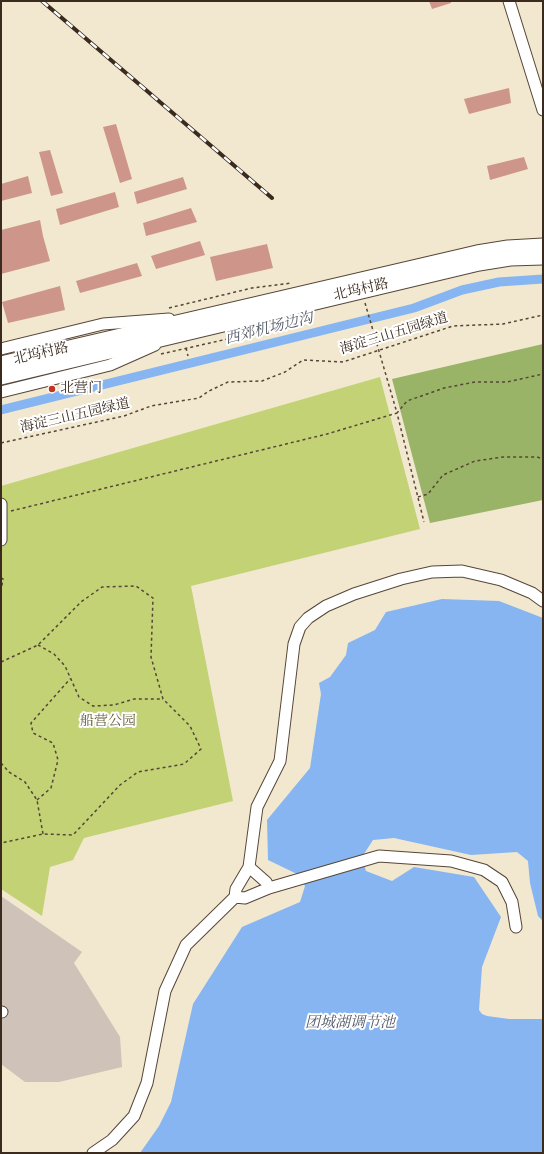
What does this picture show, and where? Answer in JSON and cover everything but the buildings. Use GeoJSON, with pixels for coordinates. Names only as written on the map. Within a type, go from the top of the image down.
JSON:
{"type":"FeatureCollection","features":[{"type":"Feature","properties":{"kind":"main road","name":"北坞村路"},"geometry":{"type":"LineString","coordinates":[[1,364],[477,253],[508,248],[543,246]]}},
{"type":"Feature","properties":{"kind":"main road","name":"北坞村路"},"geometry":{"type":"LineString","coordinates":[[1,377],[183,338],[479,263],[510,258],[543,257]]}},
{"type":"Feature","properties":{"kind":"street"},"geometry":{"type":"LineString","coordinates":[[509,1],[543,110]]}},
{"type":"Feature","properties":{"kind":"street","name":"北坞村路"},"geometry":{"type":"LineString","coordinates":[[1,348],[104,324],[198,317]]}},
{"type":"Feature","properties":{"kind":"street","name":"北坞村路"},"geometry":{"type":"LineString","coordinates":[[1,392],[110,365],[183,338]]}},
{"type":"Feature","properties":{"kind":"street"},"geometry":{"type":"LineString","coordinates":[[1,504],[1,540]]}},
{"type":"Feature","properties":{"kind":"street"},"geometry":{"type":"LineString","coordinates":[[93,1153],[112,1140],[134,1116],[147,1083],[165,991],[186,945],[235,898],[236,889],[249,867],[257,806],[280,761],[294,644],[300,627],[308,618],[326,606],[354,594],[401,579],[432,572],[462,571],[501,580],[532,593],[543,600]]}},
{"type":"Feature","properties":{"kind":"street"},"geometry":{"type":"LineString","coordinates":[[235,898],[245,898],[269,888],[379,856],[451,861],[484,870],[502,882],[512,902],[516,927]]}},
{"type":"Feature","properties":{"kind":"street"},"geometry":{"type":"LineString","coordinates":[[249,867],[266,882],[269,888]]}},
{"type":"Feature","properties":{"kind":"path"},"geometry":{"type":"LineString","coordinates":[[364,299],[396,413],[424,522]]}},
{"type":"Feature","properties":{"kind":"path","name":"海淀三山五园绿道"},"geometry":{"type":"LineString","coordinates":[[1,443],[124,416],[151,406],[199,398],[209,391],[228,382],[243,383],[262,381],[285,372],[303,360],[343,362],[454,326],[503,324],[543,315]]}},
{"type":"Feature","properties":{"kind":"path"},"geometry":{"type":"LineString","coordinates":[[183,338],[188,356]]}},
{"type":"Feature","properties":{"kind":"path"},"geometry":{"type":"LineString","coordinates":[[1,513],[327,434],[396,413],[407,401],[444,388],[475,382],[507,382],[543,374]]}},
{"type":"Feature","properties":{"kind":"path"},"geometry":{"type":"LineString","coordinates":[[418,497],[428,494],[443,475],[475,461],[503,457],[537,457],[543,459]]}},
{"type":"Feature","properties":{"kind":"path"},"geometry":{"type":"LineString","coordinates":[[1,578],[3,579],[1,591]]}},
{"type":"Feature","properties":{"kind":"path"},"geometry":{"type":"LineString","coordinates":[[1,662],[38,645],[82,602],[102,587],[136,586],[153,598],[151,657],[163,698],[190,726],[201,749],[184,764],[138,772],[120,785],[73,835],[43,834],[1,843]]}},
{"type":"Feature","properties":{"kind":"path"},"geometry":{"type":"LineString","coordinates":[[38,645],[54,654],[65,666],[79,697],[93,706],[114,705],[134,699],[163,698]]}},
{"type":"Feature","properties":{"kind":"path"},"geometry":{"type":"LineString","coordinates":[[37,800],[51,788],[58,760],[53,743],[33,733],[31,723],[70,679]]}},
{"type":"Feature","properties":{"kind":"path"},"geometry":{"type":"LineString","coordinates":[[1,763],[25,782],[37,800],[43,834]]}},
{"type":"Feature","properties":{"kind":"shaded area"},"geometry":{"type":"Polygon","coordinates":[[[1,896],[82,952],[74,963],[120,1037],[122,1067],[59,1082],[25,1082],[1,1064],[1,896]]]}},
{"type":"Feature","properties":{"kind":"green space"},"geometry":{"type":"Polygon","coordinates":[[[543,344],[543,500],[430,523],[392,379],[543,344]]]}},
{"type":"Feature","properties":{"kind":"green space","name":"船营公园"},"geometry":{"type":"Polygon","coordinates":[[[380,377],[420,529],[191,586],[233,801],[84,838],[73,860],[50,867],[42,916],[1,889],[1,486],[380,377]]]}},
{"type":"Feature","properties":{"kind":"water","name":"团城湖调节池"},"geometry":{"type":"Polygon","coordinates":[[[442,599],[499,601],[543,618],[543,921],[538,916],[530,883],[528,861],[517,852],[471,855],[394,838],[373,840],[362,857],[366,871],[392,881],[414,867],[474,877],[501,917],[482,967],[479,1010],[482,1014],[487,1016],[509,1019],[543,1019],[543,1153],[140,1153],[159,1126],[171,1102],[193,1004],[242,927],[300,902],[305,886],[297,874],[268,860],[267,820],[310,768],[321,694],[319,683],[330,677],[346,655],[348,643],[375,630],[386,612],[442,599]]]}},
{"type":"Feature","properties":{"kind":"waterway","name":"西郊机场边沟"},"geometry":{"type":"LineString","coordinates":[[1,410],[414,308],[462,290],[499,282],[543,279]]}},
{"type":"Feature","properties":{"kind":"railway"},"geometry":{"type":"LineString","coordinates":[[42,1],[272,198]]}},
{"type":"Feature","properties":{"kind":"place","name":"北营门"},"geometry":{"type":"Point","coordinates":[52,389]}}]}
